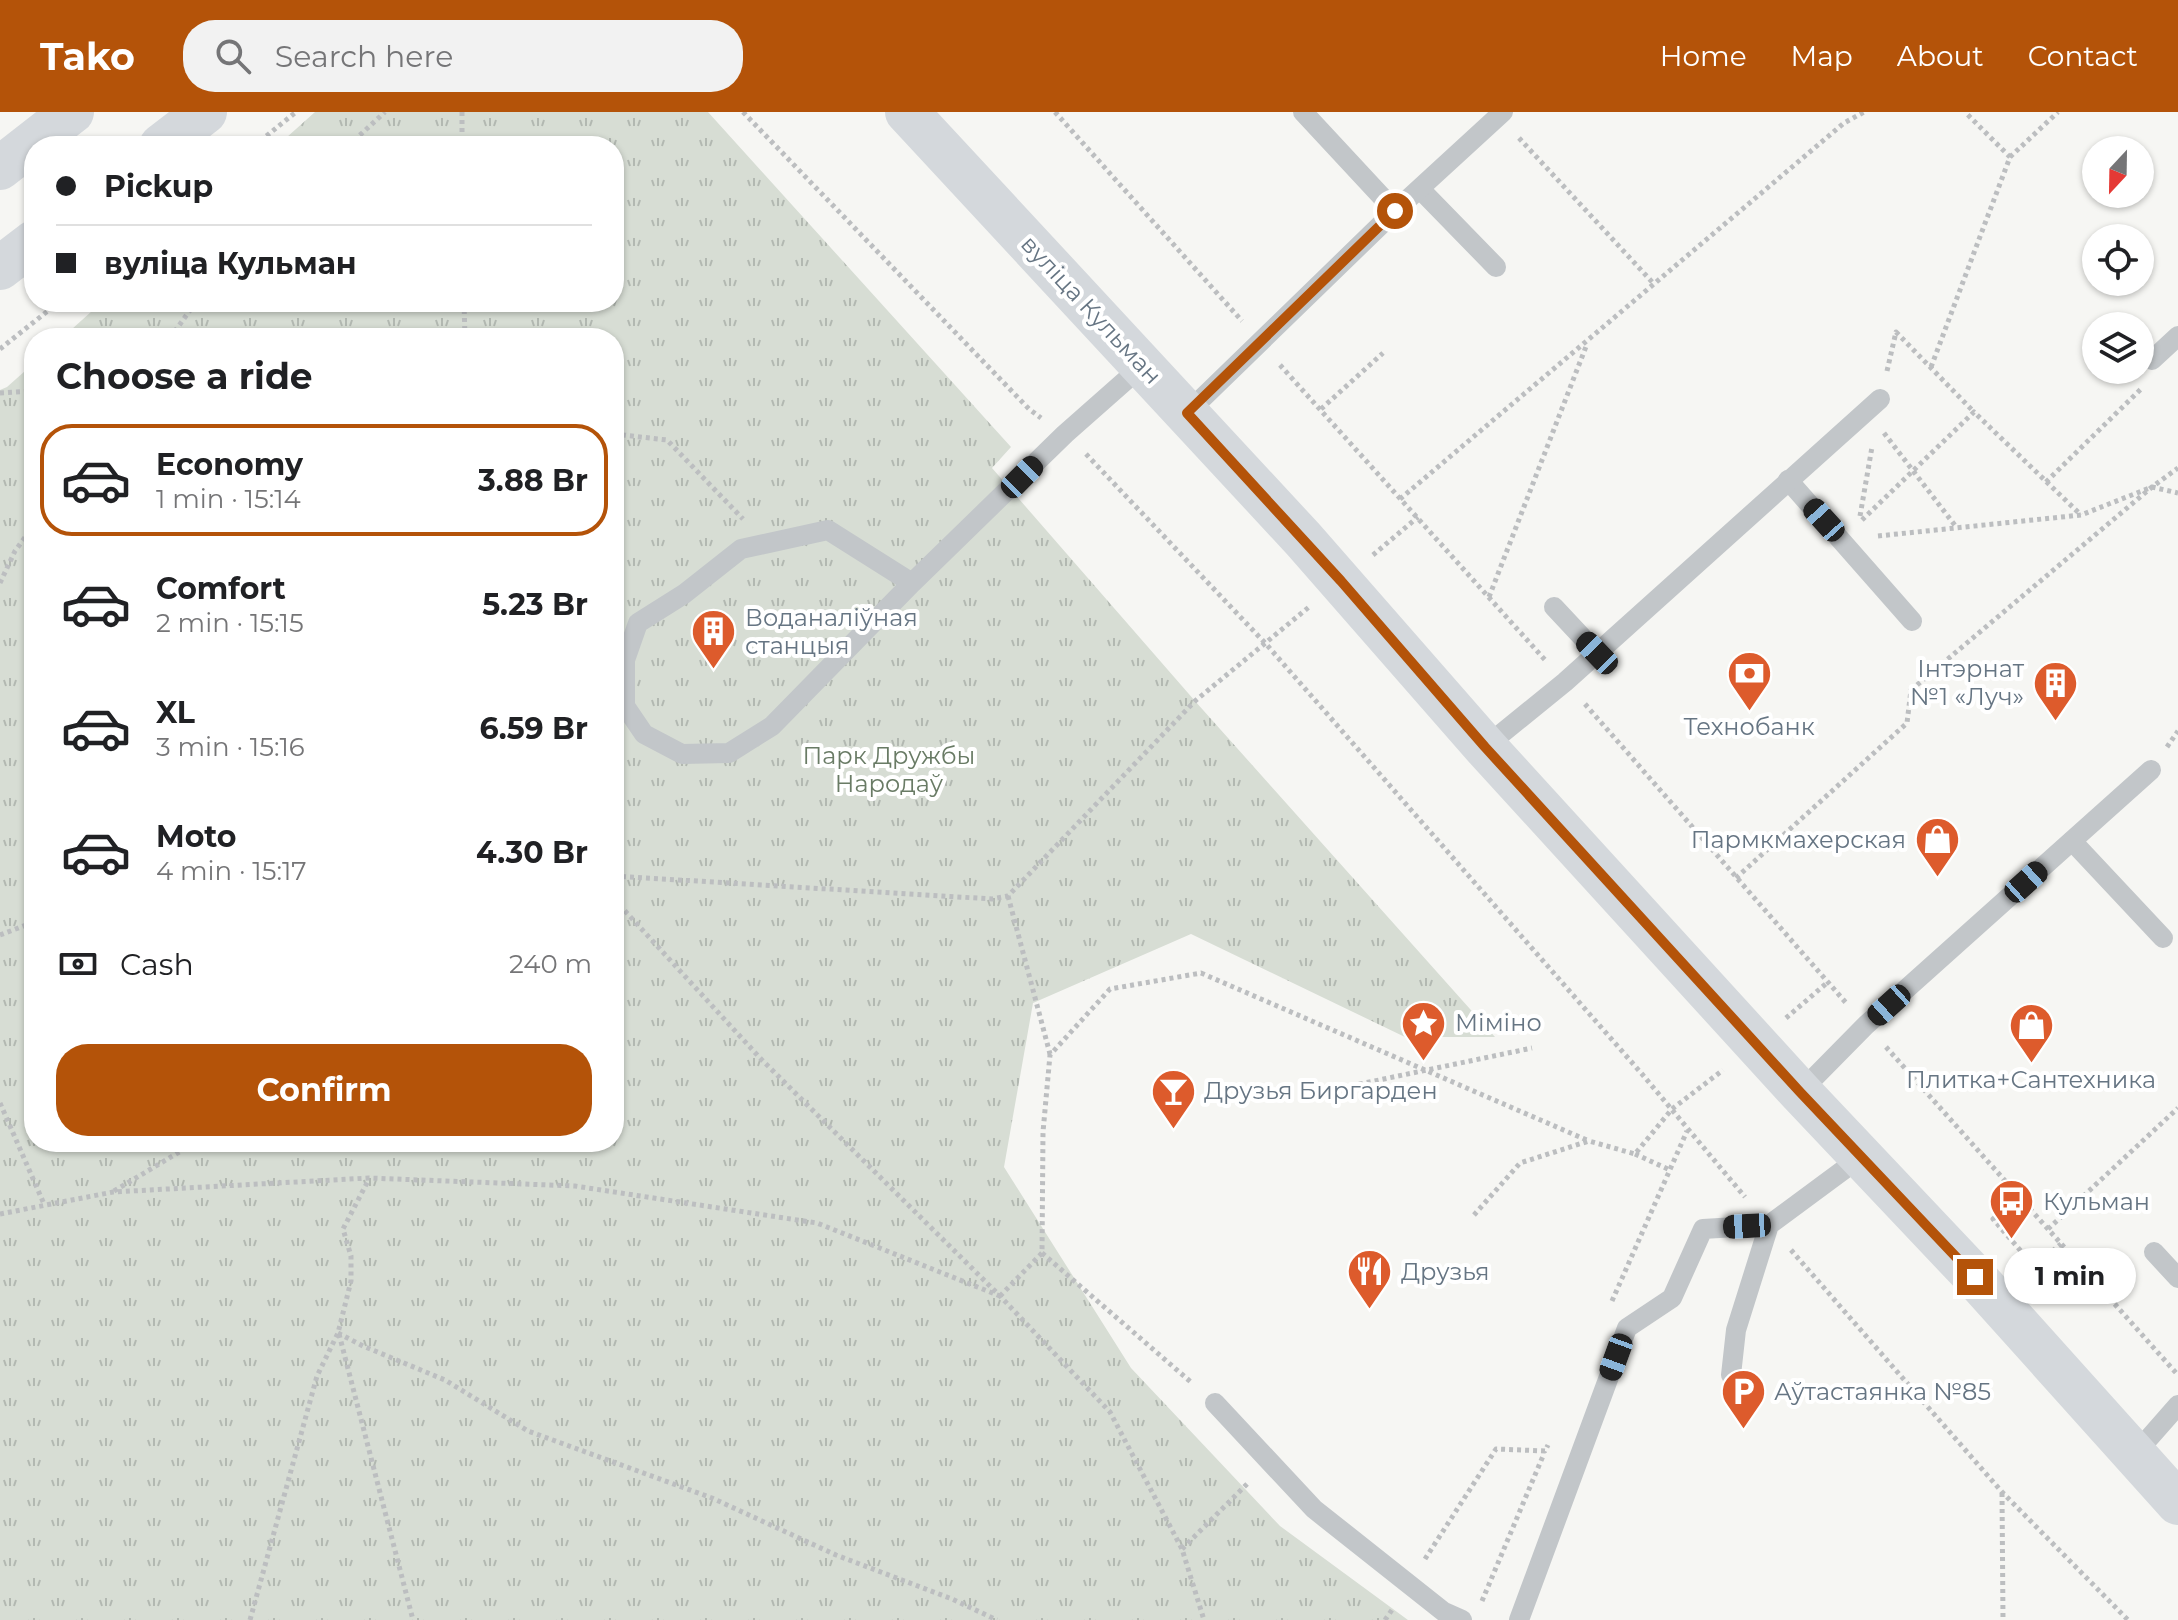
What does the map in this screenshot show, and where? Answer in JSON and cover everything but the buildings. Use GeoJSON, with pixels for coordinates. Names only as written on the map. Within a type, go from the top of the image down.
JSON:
{"type":"FeatureCollection","features":[{"type":"Feature","properties":{"kind":"main road"},"geometry":{"type":"LineString","coordinates":[[41,136],[72,112]]}},
{"type":"Feature","properties":{"kind":"main road"},"geometry":{"type":"LineString","coordinates":[[174,136],[205,112]]}},
{"type":"Feature","properties":{"kind":"main road","name":"вуліца Кульман"},"geometry":{"type":"LineString","coordinates":[[907,112],[1341,581],[1485,747],[1800,1092],[1975,1277],[2178,1503]]}},
{"type":"Feature","properties":{"kind":"main road"},"geometry":{"type":"LineString","coordinates":[[0,168],[24,149]]}},
{"type":"Feature","properties":{"kind":"main road"},"geometry":{"type":"LineString","coordinates":[[0,268],[24,250]]}},
{"type":"Feature","properties":{"kind":"lane"},"geometry":{"type":"LineString","coordinates":[[1303,112],[1395,211]]}},
{"type":"Feature","properties":{"kind":"lane"},"geometry":{"type":"LineString","coordinates":[[1187,413],[1395,211],[1501,114]]}},
{"type":"Feature","properties":{"kind":"lane"},"geometry":{"type":"LineString","coordinates":[[1420,189],[1496,267]]}},
{"type":"Feature","properties":{"kind":"lane"},"geometry":{"type":"LineString","coordinates":[[2154,358],[2178,336]]}},
{"type":"Feature","properties":{"kind":"lane"},"geometry":{"type":"LineString","coordinates":[[912,583],[828,530],[741,549],[684,594],[638,623],[625,660],[625,706],[644,734],[682,754],[729,753],[772,726],[912,583],[1065,434],[1142,366]]}},
{"type":"Feature","properties":{"kind":"lane"},"geometry":{"type":"LineString","coordinates":[[1485,747],[1565,682],[1880,399]]}},
{"type":"Feature","properties":{"kind":"lane"},"geometry":{"type":"LineString","coordinates":[[1788,480],[1912,621]]}},
{"type":"Feature","properties":{"kind":"lane"},"geometry":{"type":"LineString","coordinates":[[1554,607],[1597,653]]}},
{"type":"Feature","properties":{"kind":"lane"},"geometry":{"type":"LineString","coordinates":[[1800,1092],[1866,1025],[2151,770]]}},
{"type":"Feature","properties":{"kind":"lane"},"geometry":{"type":"LineString","coordinates":[[2072,841],[2163,938]]}},
{"type":"Feature","properties":{"kind":"lane"},"geometry":{"type":"LineString","coordinates":[[1519,1620],[1627,1328],[1672,1298],[1703,1229],[1769,1225],[1861,1157]]}},
{"type":"Feature","properties":{"kind":"lane"},"geometry":{"type":"LineString","coordinates":[[1731,1375],[1736,1330],[1769,1225]]}},
{"type":"Feature","properties":{"kind":"lane"},"geometry":{"type":"LineString","coordinates":[[2154,1252],[2178,1278]]}},
{"type":"Feature","properties":{"kind":"lane"},"geometry":{"type":"LineString","coordinates":[[1215,1403],[1314,1509],[1444,1612],[1462,1620]]}},
{"type":"Feature","properties":{"kind":"lane"},"geometry":{"type":"LineString","coordinates":[[2135,1454],[2178,1405]]}},
{"type":"Feature","properties":{"kind":"path"},"geometry":{"type":"LineString","coordinates":[[266,136],[296,112]]}},
{"type":"Feature","properties":{"kind":"path"},"geometry":{"type":"LineString","coordinates":[[359,136],[385,112]]}},
{"type":"Feature","properties":{"kind":"path"},"geometry":{"type":"LineString","coordinates":[[462,112],[462,136]]}},
{"type":"Feature","properties":{"kind":"path"},"geometry":{"type":"LineString","coordinates":[[743,112],[1029,409],[1065,434],[1266,644],[2002,1492],[2128,1620]]}},
{"type":"Feature","properties":{"kind":"path"},"geometry":{"type":"LineString","coordinates":[[1055,112],[2178,1374]]}},
{"type":"Feature","properties":{"kind":"path"},"geometry":{"type":"LineString","coordinates":[[1400,499],[1844,123],[1864,112]]}},
{"type":"Feature","properties":{"kind":"path"},"geometry":{"type":"LineString","coordinates":[[1965,112],[2010,157]]}},
{"type":"Feature","properties":{"kind":"path"},"geometry":{"type":"LineString","coordinates":[[1931,367],[2010,157],[2058,112]]}},
{"type":"Feature","properties":{"kind":"path"},"geometry":{"type":"LineString","coordinates":[[1501,114],[1654,284]]}},
{"type":"Feature","properties":{"kind":"path"},"geometry":{"type":"LineString","coordinates":[[26,328],[46,312]]}},
{"type":"Feature","properties":{"kind":"path"},"geometry":{"type":"LineString","coordinates":[[0,349],[24,330]]}},
{"type":"Feature","properties":{"kind":"path"},"geometry":{"type":"LineString","coordinates":[[1489,597],[1588,341]]}},
{"type":"Feature","properties":{"kind":"path"},"geometry":{"type":"LineString","coordinates":[[1321,409],[1383,353]]}},
{"type":"Feature","properties":{"kind":"path"},"geometry":{"type":"LineString","coordinates":[[2046,482],[2143,386],[2155,387]]}},
{"type":"Feature","properties":{"kind":"path"},"geometry":{"type":"LineString","coordinates":[[0,393],[24,392]]}},
{"type":"Feature","properties":{"kind":"path"},"geometry":{"type":"LineString","coordinates":[[1841,540],[1974,412],[2081,515]]}},
{"type":"Feature","properties":{"kind":"path"},"geometry":{"type":"LineString","coordinates":[[1876,423],[1957,528]]}},
{"type":"Feature","properties":{"kind":"path"},"geometry":{"type":"LineString","coordinates":[[624,435],[667,440],[767,544]]}},
{"type":"Feature","properties":{"kind":"path"},"geometry":{"type":"LineString","coordinates":[[1736,878],[1907,723],[1911,690],[2178,468]]}},
{"type":"Feature","properties":{"kind":"path"},"geometry":{"type":"LineString","coordinates":[[1841,540],[2081,515],[2152,487],[2178,493]]}},
{"type":"Feature","properties":{"kind":"path"},"geometry":{"type":"LineString","coordinates":[[0,583],[24,539]]}},
{"type":"Feature","properties":{"kind":"path"},"geometry":{"type":"LineString","coordinates":[[624,877],[992,899],[1008,896],[1195,701],[1266,644]]}},
{"type":"Feature","properties":{"kind":"path"},"geometry":{"type":"LineString","coordinates":[[1000,1296],[1042,1253],[1043,1132],[1050,1055],[1008,896]]}},
{"type":"Feature","properties":{"kind":"path"},"geometry":{"type":"LineString","coordinates":[[624,910],[760,1058],[1000,1296],[1110,1412],[1182,1549],[1204,1620]]}},
{"type":"Feature","properties":{"kind":"path"},"geometry":{"type":"LineString","coordinates":[[0,935],[24,926]]}},
{"type":"Feature","properties":{"kind":"path"},"geometry":{"type":"LineString","coordinates":[[1050,1055],[1110,989],[1201,973],[1589,1141],[1635,1154],[1670,1170]]}},
{"type":"Feature","properties":{"kind":"path"},"geometry":{"type":"LineString","coordinates":[[1635,1154],[1672,1109],[1757,1043],[1828,982]]}},
{"type":"Feature","properties":{"kind":"path"},"geometry":{"type":"LineString","coordinates":[[1312,1094],[1532,1048]]}},
{"type":"Feature","properties":{"kind":"path"},"geometry":{"type":"LineString","coordinates":[[0,1103],[44,1204]]}},
{"type":"Feature","properties":{"kind":"path"},"geometry":{"type":"LineString","coordinates":[[2048,1229],[2178,1108]]}},
{"type":"Feature","properties":{"kind":"path"},"geometry":{"type":"LineString","coordinates":[[1608,1311],[1687,1130]]}},
{"type":"Feature","properties":{"kind":"path"},"geometry":{"type":"LineString","coordinates":[[1474,1215],[1520,1163],[1589,1141]]}},
{"type":"Feature","properties":{"kind":"path"},"geometry":{"type":"LineString","coordinates":[[113,1192],[179,1152]]}},
{"type":"Feature","properties":{"kind":"path"},"geometry":{"type":"LineString","coordinates":[[0,1214],[113,1192],[369,1178],[575,1186],[817,1223],[1000,1296]]}},
{"type":"Feature","properties":{"kind":"path"},"geometry":{"type":"LineString","coordinates":[[250,1620],[317,1376],[338,1333],[351,1281],[351,1256],[343,1229],[369,1178]]}},
{"type":"Feature","properties":{"kind":"path"},"geometry":{"type":"LineString","coordinates":[[2019,1197],[1993,1219],[2034,1266],[2061,1244]]}},
{"type":"Feature","properties":{"kind":"path"},"geometry":{"type":"LineString","coordinates":[[1042,1253],[1215,1403]]}},
{"type":"Feature","properties":{"kind":"path"},"geometry":{"type":"LineString","coordinates":[[338,1333],[413,1620]]}},
{"type":"Feature","properties":{"kind":"path"},"geometry":{"type":"LineString","coordinates":[[338,1333],[445,1380],[528,1431],[712,1498],[836,1555],[979,1609],[997,1620]]}},
{"type":"Feature","properties":{"kind":"path"},"geometry":{"type":"LineString","coordinates":[[1480,1606],[1552,1437]]}},
{"type":"Feature","properties":{"kind":"path"},"geometry":{"type":"LineString","coordinates":[[1385,1620],[1496,1449],[1545,1451]]}},
{"type":"Feature","properties":{"kind":"path"},"geometry":{"type":"LineString","coordinates":[[1182,1549],[1270,1461]]}},
{"type":"Feature","properties":{"kind":"path"},"geometry":{"type":"LineString","coordinates":[[2002,1492],[2003,1620]]}},
{"type":"Feature","properties":{"kind":"green space","name":"Парк Дружбы Народаў"},"geometry":{"type":"Polygon","coordinates":[[[315,112],[708,112],[1011,447],[992,468],[1495,1037],[1405,1037],[1191,934],[1033,1003],[1004,1167],[1131,1368],[1280,1526],[1408,1620],[0,1620],[0,390],[24,372],[24,1152],[624,1152],[624,328],[73,328],[91,312],[624,312],[624,136],[288,136],[315,112]]]}},
{"type":"Feature","properties":{"kind":"place","name":"Воданаліўная станцыя"},"geometry":{"type":"Point","coordinates":[714,671]}},
{"type":"Feature","properties":{"kind":"place","name":"Технобанк"},"geometry":{"type":"Point","coordinates":[1749,712]}},
{"type":"Feature","properties":{"kind":"place","name":"Інтэрнат №1 «Луч»"},"geometry":{"type":"Point","coordinates":[2055,722]}},
{"type":"Feature","properties":{"kind":"place","name":"Пармкмахерская"},"geometry":{"type":"Point","coordinates":[1937,879]}},
{"type":"Feature","properties":{"kind":"place","name":"Міміно"},"geometry":{"type":"Point","coordinates":[1424,1062]}},
{"type":"Feature","properties":{"kind":"place","name":"Плитка+Сантехника"},"geometry":{"type":"Point","coordinates":[2031,1065]}},
{"type":"Feature","properties":{"kind":"place","name":"Друзья Биргарден"},"geometry":{"type":"Point","coordinates":[1173,1130]}},
{"type":"Feature","properties":{"kind":"place","name":"Кульман"},"geometry":{"type":"Point","coordinates":[2012,1241]}},
{"type":"Feature","properties":{"kind":"place","name":"Друзья"},"geometry":{"type":"Point","coordinates":[1370,1311]}},
{"type":"Feature","properties":{"kind":"place","name":"Аўтастаянка №85"},"geometry":{"type":"Point","coordinates":[1743,1431]}},
{"type":"Feature","properties":{"kind":"route"},"geometry":{"type":"LineString","coordinates":[[1395,211],[1187,413],[1341,581],[1485,747],[1800,1092],[1975,1277]]}}]}
